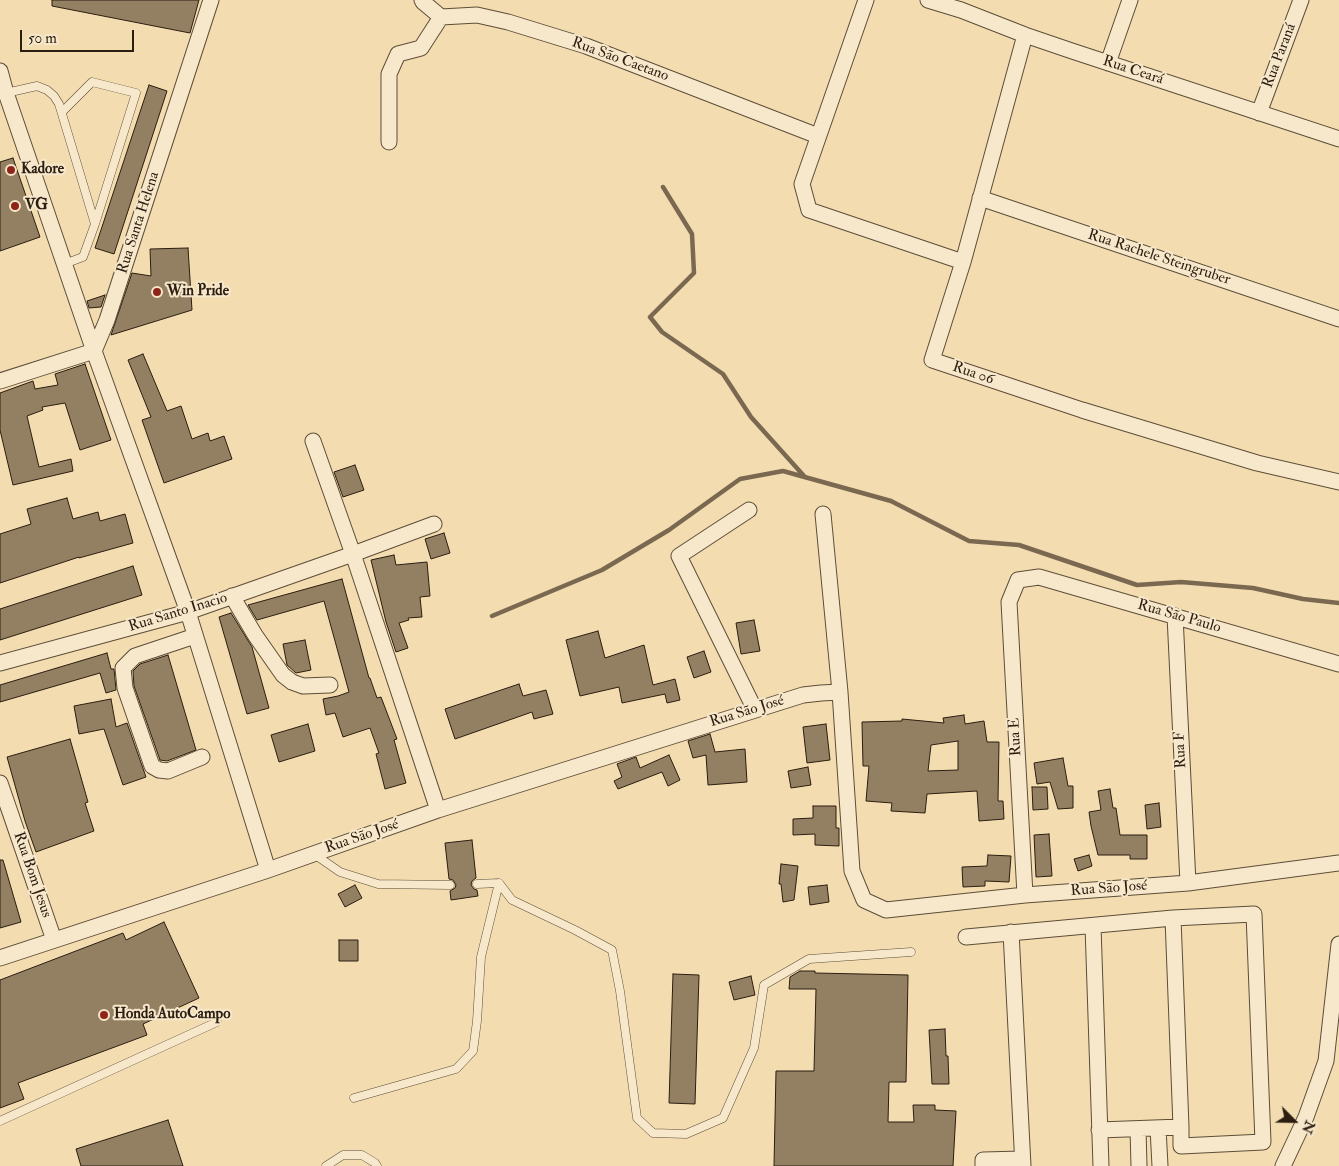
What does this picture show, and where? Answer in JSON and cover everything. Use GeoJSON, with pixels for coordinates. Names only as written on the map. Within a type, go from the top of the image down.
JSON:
{"type":"FeatureCollection","features":[{"type":"Feature","properties":{"kind":"street","name":"Rua Santa Helena"},"geometry":{"type":"LineString","coordinates":[[94,351],[107,320],[211,0]]}},
{"type":"Feature","properties":{"kind":"street"},"geometry":{"type":"LineString","coordinates":[[389,142],[389,74],[398,54],[421,48],[441,17],[422,0]]}},
{"type":"Feature","properties":{"kind":"street"},"geometry":{"type":"LineString","coordinates":[[866,0],[802,184],[809,210],[964,262]]}},
{"type":"Feature","properties":{"kind":"street","name":"Rua Ceará"},"geometry":{"type":"LineString","coordinates":[[928,0],[963,5],[1025,35],[1339,139]]}},
{"type":"Feature","properties":{"kind":"street"},"geometry":{"type":"LineString","coordinates":[[1108,63],[1130,0]]}},
{"type":"Feature","properties":{"kind":"street","name":"Rua Paraná"},"geometry":{"type":"LineString","coordinates":[[1259,113],[1301,0]]}},
{"type":"Feature","properties":{"kind":"street","name":"Rua São Caetano"},"geometry":{"type":"LineString","coordinates":[[441,17],[477,15],[508,22],[586,46],[818,136]]}},
{"type":"Feature","properties":{"kind":"street","name":"Rua 06"},"geometry":{"type":"LineString","coordinates":[[1025,35],[964,262],[932,360],[1082,410],[1257,463],[1339,482]]}},
{"type":"Feature","properties":{"kind":"street"},"geometry":{"type":"LineString","coordinates":[[0,71],[3,94],[188,612],[268,870]]}},
{"type":"Feature","properties":{"kind":"street","name":"Rua Rachele Steingruber"},"geometry":{"type":"LineString","coordinates":[[980,198],[1339,318]]}},
{"type":"Feature","properties":{"kind":"street"},"geometry":{"type":"LineString","coordinates":[[0,382],[94,351]]}},
{"type":"Feature","properties":{"kind":"street"},"geometry":{"type":"LineString","coordinates":[[313,441],[353,554],[438,810]]}},
{"type":"Feature","properties":{"kind":"street"},"geometry":{"type":"LineString","coordinates":[[749,510],[679,556],[755,710]]}},
{"type":"Feature","properties":{"kind":"street"},"geometry":{"type":"LineString","coordinates":[[823,514],[840,692]]}},
{"type":"Feature","properties":{"kind":"street","name":"Rua Santo Inacio"},"geometry":{"type":"LineString","coordinates":[[0,663],[188,612],[434,524]]}},
{"type":"Feature","properties":{"kind":"street","name":"Rua São Paulo"},"geometry":{"type":"LineString","coordinates":[[1018,580],[1039,577],[1339,664]]}},
{"type":"Feature","properties":{"kind":"street","name":"Rua E"},"geometry":{"type":"LineString","coordinates":[[1018,580],[1009,602],[1025,895]]}},
{"type":"Feature","properties":{"kind":"street"},"geometry":{"type":"LineString","coordinates":[[232,596],[255,635],[283,675],[292,682],[303,686],[330,685]]}},
{"type":"Feature","properties":{"kind":"street","name":"Rua F"},"geometry":{"type":"LineString","coordinates":[[1175,616],[1188,883]]}},
{"type":"Feature","properties":{"kind":"street"},"geometry":{"type":"LineString","coordinates":[[195,636],[135,656],[123,668],[125,688],[152,766],[159,770],[168,771],[202,757]]}},
{"type":"Feature","properties":{"kind":"street","name":"Rua São José"},"geometry":{"type":"LineString","coordinates":[[0,958],[268,870],[438,810],[803,695],[840,692],[852,871],[864,900],[886,910],[1025,895],[1188,883],[1339,863]]}},
{"type":"Feature","properties":{"kind":"street","name":"Rua Bom Jesus"},"geometry":{"type":"LineString","coordinates":[[0,783],[54,940]]}},
{"type":"Feature","properties":{"kind":"street"},"geometry":{"type":"LineString","coordinates":[[966,937],[1173,918],[1254,914],[1263,1142],[1181,1146],[1173,918]]}},
{"type":"Feature","properties":{"kind":"street"},"geometry":{"type":"LineString","coordinates":[[1093,926],[1101,1166]]}},
{"type":"Feature","properties":{"kind":"street"},"geometry":{"type":"LineString","coordinates":[[983,1166],[983,1160],[1023,1162],[1011,932]]}},
{"type":"Feature","properties":{"kind":"street"},"geometry":{"type":"LineString","coordinates":[[1283,1166],[1306,1117],[1326,1060],[1335,1022],[1339,944]]}},
{"type":"Feature","properties":{"kind":"street"},"geometry":{"type":"LineString","coordinates":[[1099,1130],[1180,1127]]}},
{"type":"Feature","properties":{"kind":"street"},"geometry":{"type":"LineString","coordinates":[[1158,1128],[1160,1166]]}},
{"type":"Feature","properties":{"kind":"street"},"geometry":{"type":"LineString","coordinates":[[1138,1129],[1138,1166]]}},
{"type":"Feature","properties":{"kind":"lane"},"geometry":{"type":"LineString","coordinates":[[62,112],[92,82],[136,92],[83,257],[64,264]]}},
{"type":"Feature","properties":{"kind":"lane"},"geometry":{"type":"LineString","coordinates":[[3,94],[37,86],[47,90],[54,96],[62,112],[95,224]]}},
{"type":"Feature","properties":{"kind":"lane"},"geometry":{"type":"LineString","coordinates":[[314,854],[340,872],[378,884],[450,885]]}},
{"type":"Feature","properties":{"kind":"lane"},"geometry":{"type":"LineString","coordinates":[[477,884],[499,883]]}},
{"type":"Feature","properties":{"kind":"lane"},"geometry":{"type":"LineString","coordinates":[[499,883],[512,900],[612,950],[620,991],[637,1118],[653,1133],[686,1134],[724,1118],[754,1048],[764,985],[809,959],[911,952]]}},
{"type":"Feature","properties":{"kind":"lane"},"geometry":{"type":"LineString","coordinates":[[354,1098],[456,1069],[473,1051],[477,1021],[480,957],[499,883]]}},
{"type":"Feature","properties":{"kind":"lane"},"geometry":{"type":"LineString","coordinates":[[0,1121],[217,1022]]}},
{"type":"Feature","properties":{"kind":"lane"},"geometry":{"type":"LineString","coordinates":[[326,1166],[343,1155],[362,1155],[377,1166]]}},
{"type":"Feature","properties":{"kind":"building"},"geometry":{"type":"Polygon","coordinates":[[[52,0],[199,0],[190,33],[52,6],[52,0]]]}},
{"type":"Feature","properties":{"kind":"building"},"geometry":{"type":"Polygon","coordinates":[[[149,85],[167,91],[114,254],[95,248],[149,85]]]}},
{"type":"Feature","properties":{"kind":"building","name":"VG"},"geometry":{"type":"Polygon","coordinates":[[[13,158],[40,237],[0,251],[0,162],[13,158]]]}},
{"type":"Feature","properties":{"kind":"building","name":"Win Pride"},"geometry":{"type":"Polygon","coordinates":[[[188,248],[192,310],[111,335],[132,273],[151,276],[150,249],[188,248]]]}},
{"type":"Feature","properties":{"kind":"building"},"geometry":{"type":"Polygon","coordinates":[[[105,295],[101,307],[89,308],[87,301],[105,295]]]}},
{"type":"Feature","properties":{"kind":"building"},"geometry":{"type":"Polygon","coordinates":[[[143,354],[167,411],[181,406],[192,439],[208,433],[210,441],[224,436],[232,459],[164,483],[142,420],[151,417],[128,360],[143,354]]]}},
{"type":"Feature","properties":{"kind":"building"},"geometry":{"type":"Polygon","coordinates":[[[85,364],[111,440],[80,450],[65,403],[42,407],[43,410],[27,416],[39,467],[71,459],[73,471],[13,485],[0,430],[0,393],[33,381],[35,389],[58,385],[55,374],[85,364]]]}},
{"type":"Feature","properties":{"kind":"building"},"geometry":{"type":"Polygon","coordinates":[[[355,465],[364,490],[343,497],[334,472],[355,465]]]}},
{"type":"Feature","properties":{"kind":"building"},"geometry":{"type":"Polygon","coordinates":[[[67,498],[73,519],[98,512],[100,521],[125,514],[133,543],[79,557],[0,583],[0,534],[31,524],[27,509],[67,498]]]}},
{"type":"Feature","properties":{"kind":"building"},"geometry":{"type":"Polygon","coordinates":[[[444,533],[450,553],[431,559],[425,539],[444,533]]]}},
{"type":"Feature","properties":{"kind":"building"},"geometry":{"type":"Polygon","coordinates":[[[394,555],[396,565],[427,562],[430,596],[420,597],[422,617],[408,618],[409,620],[399,623],[408,648],[396,652],[386,622],[371,560],[394,555]]]}},
{"type":"Feature","properties":{"kind":"building"},"geometry":{"type":"Polygon","coordinates":[[[133,566],[142,595],[0,640],[0,609],[133,566]]]}},
{"type":"Feature","properties":{"kind":"building"},"geometry":{"type":"Polygon","coordinates":[[[342,579],[369,678],[377,698],[381,697],[397,739],[394,740],[406,783],[385,789],[376,754],[379,753],[370,728],[343,737],[335,713],[326,715],[323,699],[349,692],[324,601],[257,620],[248,605],[342,579]]]}},
{"type":"Feature","properties":{"kind":"building"},"geometry":{"type":"Polygon","coordinates":[[[231,613],[252,647],[269,708],[247,714],[219,617],[231,613]]]}},
{"type":"Feature","properties":{"kind":"building"},"geometry":{"type":"Polygon","coordinates":[[[754,620],[760,651],[741,654],[736,623],[754,620]]]}},
{"type":"Feature","properties":{"kind":"building"},"geometry":{"type":"Polygon","coordinates":[[[598,631],[605,658],[644,645],[653,685],[675,679],[680,700],[667,703],[665,694],[622,703],[619,687],[580,696],[566,640],[598,631]]]}},
{"type":"Feature","properties":{"kind":"building"},"geometry":{"type":"Polygon","coordinates":[[[305,640],[311,670],[296,673],[287,665],[283,644],[305,640]]]}},
{"type":"Feature","properties":{"kind":"building"},"geometry":{"type":"Polygon","coordinates":[[[704,651],[711,672],[694,678],[687,657],[704,651]]]}},
{"type":"Feature","properties":{"kind":"building"},"geometry":{"type":"Polygon","coordinates":[[[107,653],[111,669],[114,669],[116,690],[106,693],[100,673],[0,702],[0,685],[107,653]]]}},
{"type":"Feature","properties":{"kind":"building"},"geometry":{"type":"Polygon","coordinates":[[[168,655],[196,750],[167,761],[160,760],[134,686],[133,671],[140,664],[168,655]]]}},
{"type":"Feature","properties":{"kind":"building"},"geometry":{"type":"Polygon","coordinates":[[[519,684],[523,696],[546,690],[553,714],[534,719],[532,712],[455,739],[445,709],[519,684]]]}},
{"type":"Feature","properties":{"kind":"building"},"geometry":{"type":"Polygon","coordinates":[[[111,699],[116,727],[127,723],[146,777],[123,785],[104,729],[79,734],[74,706],[111,699]]]}},
{"type":"Feature","properties":{"kind":"building"},"geometry":{"type":"Polygon","coordinates":[[[964,715],[965,724],[984,721],[987,742],[999,742],[998,801],[1003,801],[1004,819],[979,821],[977,791],[927,794],[925,813],[891,811],[892,803],[866,801],[869,766],[863,766],[862,722],[902,721],[902,719],[944,723],[943,718],[964,715]],[[958,741],[931,745],[928,771],[958,770],[958,741]]]}},
{"type":"Feature","properties":{"kind":"building"},"geometry":{"type":"Polygon","coordinates":[[[308,724],[315,751],[279,762],[271,735],[308,724]]]}},
{"type":"Feature","properties":{"kind":"building"},"geometry":{"type":"Polygon","coordinates":[[[826,724],[830,760],[807,763],[803,727],[826,724]]]}},
{"type":"Feature","properties":{"kind":"building"},"geometry":{"type":"Polygon","coordinates":[[[710,734],[715,752],[745,749],[747,782],[708,785],[706,755],[693,758],[688,741],[710,734]]]}},
{"type":"Feature","properties":{"kind":"building"},"geometry":{"type":"Polygon","coordinates":[[[70,739],[88,802],[85,803],[94,831],[36,852],[7,757],[70,739]]]}},
{"type":"Feature","properties":{"kind":"building"},"geometry":{"type":"Polygon","coordinates":[[[669,755],[680,780],[668,786],[662,772],[618,789],[614,781],[622,777],[617,764],[636,757],[640,768],[669,755]]]}},
{"type":"Feature","properties":{"kind":"building"},"geometry":{"type":"Polygon","coordinates":[[[1063,758],[1068,786],[1073,786],[1073,808],[1058,809],[1050,782],[1037,784],[1034,763],[1063,758]]]}},
{"type":"Feature","properties":{"kind":"building"},"geometry":{"type":"Polygon","coordinates":[[[808,767],[811,785],[791,788],[788,771],[808,767]]]}},
{"type":"Feature","properties":{"kind":"building"},"geometry":{"type":"Polygon","coordinates":[[[1032,787],[1047,787],[1048,809],[1033,810],[1032,787]]]}},
{"type":"Feature","properties":{"kind":"building"},"geometry":{"type":"Polygon","coordinates":[[[1110,789],[1113,808],[1116,808],[1120,835],[1147,835],[1147,859],[1130,859],[1130,855],[1098,855],[1089,812],[1101,810],[1098,791],[1110,789]]]}},
{"type":"Feature","properties":{"kind":"building"},"geometry":{"type":"Polygon","coordinates":[[[1159,803],[1161,827],[1147,829],[1145,805],[1159,803]]]}},
{"type":"Feature","properties":{"kind":"building"},"geometry":{"type":"Polygon","coordinates":[[[813,806],[836,806],[836,828],[839,828],[839,846],[815,845],[815,834],[793,835],[793,819],[813,818],[813,806]]]}},
{"type":"Feature","properties":{"kind":"building"},"geometry":{"type":"Polygon","coordinates":[[[1049,834],[1052,876],[1036,877],[1034,835],[1049,834]]]}},
{"type":"Feature","properties":{"kind":"building"},"geometry":{"type":"Polygon","coordinates":[[[472,840],[476,878],[472,881],[471,885],[477,890],[478,896],[451,900],[450,891],[456,885],[453,880],[449,879],[445,843],[472,840]]]}},
{"type":"Feature","properties":{"kind":"building"},"geometry":{"type":"Polygon","coordinates":[[[988,855],[1011,856],[1009,882],[985,881],[985,886],[963,887],[962,867],[987,866],[988,855]]]}},
{"type":"Feature","properties":{"kind":"building"},"geometry":{"type":"Polygon","coordinates":[[[1089,855],[1092,866],[1078,871],[1074,859],[1089,855]]]}},
{"type":"Feature","properties":{"kind":"building"},"geometry":{"type":"Polygon","coordinates":[[[0,860],[3,860],[21,922],[0,928],[0,860]]]}},
{"type":"Feature","properties":{"kind":"building"},"geometry":{"type":"Polygon","coordinates":[[[781,864],[798,866],[794,900],[783,902],[781,884],[779,884],[781,864]]]}},
{"type":"Feature","properties":{"kind":"building"},"geometry":{"type":"Polygon","coordinates":[[[355,885],[362,898],[345,907],[338,894],[355,885]]]}},
{"type":"Feature","properties":{"kind":"building"},"geometry":{"type":"Polygon","coordinates":[[[827,885],[829,902],[810,905],[808,887],[827,885]]]}},
{"type":"Feature","properties":{"kind":"building"},"geometry":{"type":"Polygon","coordinates":[[[164,922],[199,998],[143,1024],[147,1035],[18,1083],[24,1099],[0,1108],[0,980],[123,933],[126,940],[164,922]]]}},
{"type":"Feature","properties":{"kind":"building"},"geometry":{"type":"Polygon","coordinates":[[[339,940],[358,940],[358,961],[339,961],[339,940]]]}},
{"type":"Feature","properties":{"kind":"building"},"geometry":{"type":"Polygon","coordinates":[[[800,971],[908,975],[906,1082],[889,1082],[888,1122],[914,1122],[913,1105],[935,1105],[935,1110],[956,1111],[953,1166],[774,1166],[776,1071],[814,1071],[816,989],[789,989],[790,977],[800,971]]]}},
{"type":"Feature","properties":{"kind":"building"},"geometry":{"type":"Polygon","coordinates":[[[673,974],[699,975],[695,1104],[669,1103],[673,974]]]}},
{"type":"Feature","properties":{"kind":"building"},"geometry":{"type":"Polygon","coordinates":[[[751,976],[755,995],[734,1000],[729,982],[751,976]]]}},
{"type":"Feature","properties":{"kind":"building"},"geometry":{"type":"Polygon","coordinates":[[[945,1029],[949,1084],[932,1084],[929,1030],[945,1029]]]}},
{"type":"Feature","properties":{"kind":"building"},"geometry":{"type":"Polygon","coordinates":[[[168,1120],[183,1166],[81,1166],[76,1149],[168,1120]]]}},
{"type":"Feature","properties":{"kind":"waterway"},"geometry":{"type":"LineString","coordinates":[[663,187],[692,234],[694,273],[650,317],[662,332],[723,374],[751,417],[804,476]]}},
{"type":"Feature","properties":{"kind":"waterway"},"geometry":{"type":"LineString","coordinates":[[492,616],[602,570],[669,530],[740,479],[783,471],[891,501],[969,541],[1019,545],[1137,585],[1181,582],[1253,588],[1303,599],[1339,603]]}},
{"type":"Feature","properties":{"kind":"place","name":"Kadore"},"geometry":{"type":"Point","coordinates":[11,170]}},
{"type":"Feature","properties":{"kind":"place","name":"VG"},"geometry":{"type":"Point","coordinates":[15,206]}},
{"type":"Feature","properties":{"kind":"place","name":"Win Pride"},"geometry":{"type":"Point","coordinates":[157,292]}},
{"type":"Feature","properties":{"kind":"place","name":"Honda AutoCampo"},"geometry":{"type":"Point","coordinates":[104,1015]}}]}
